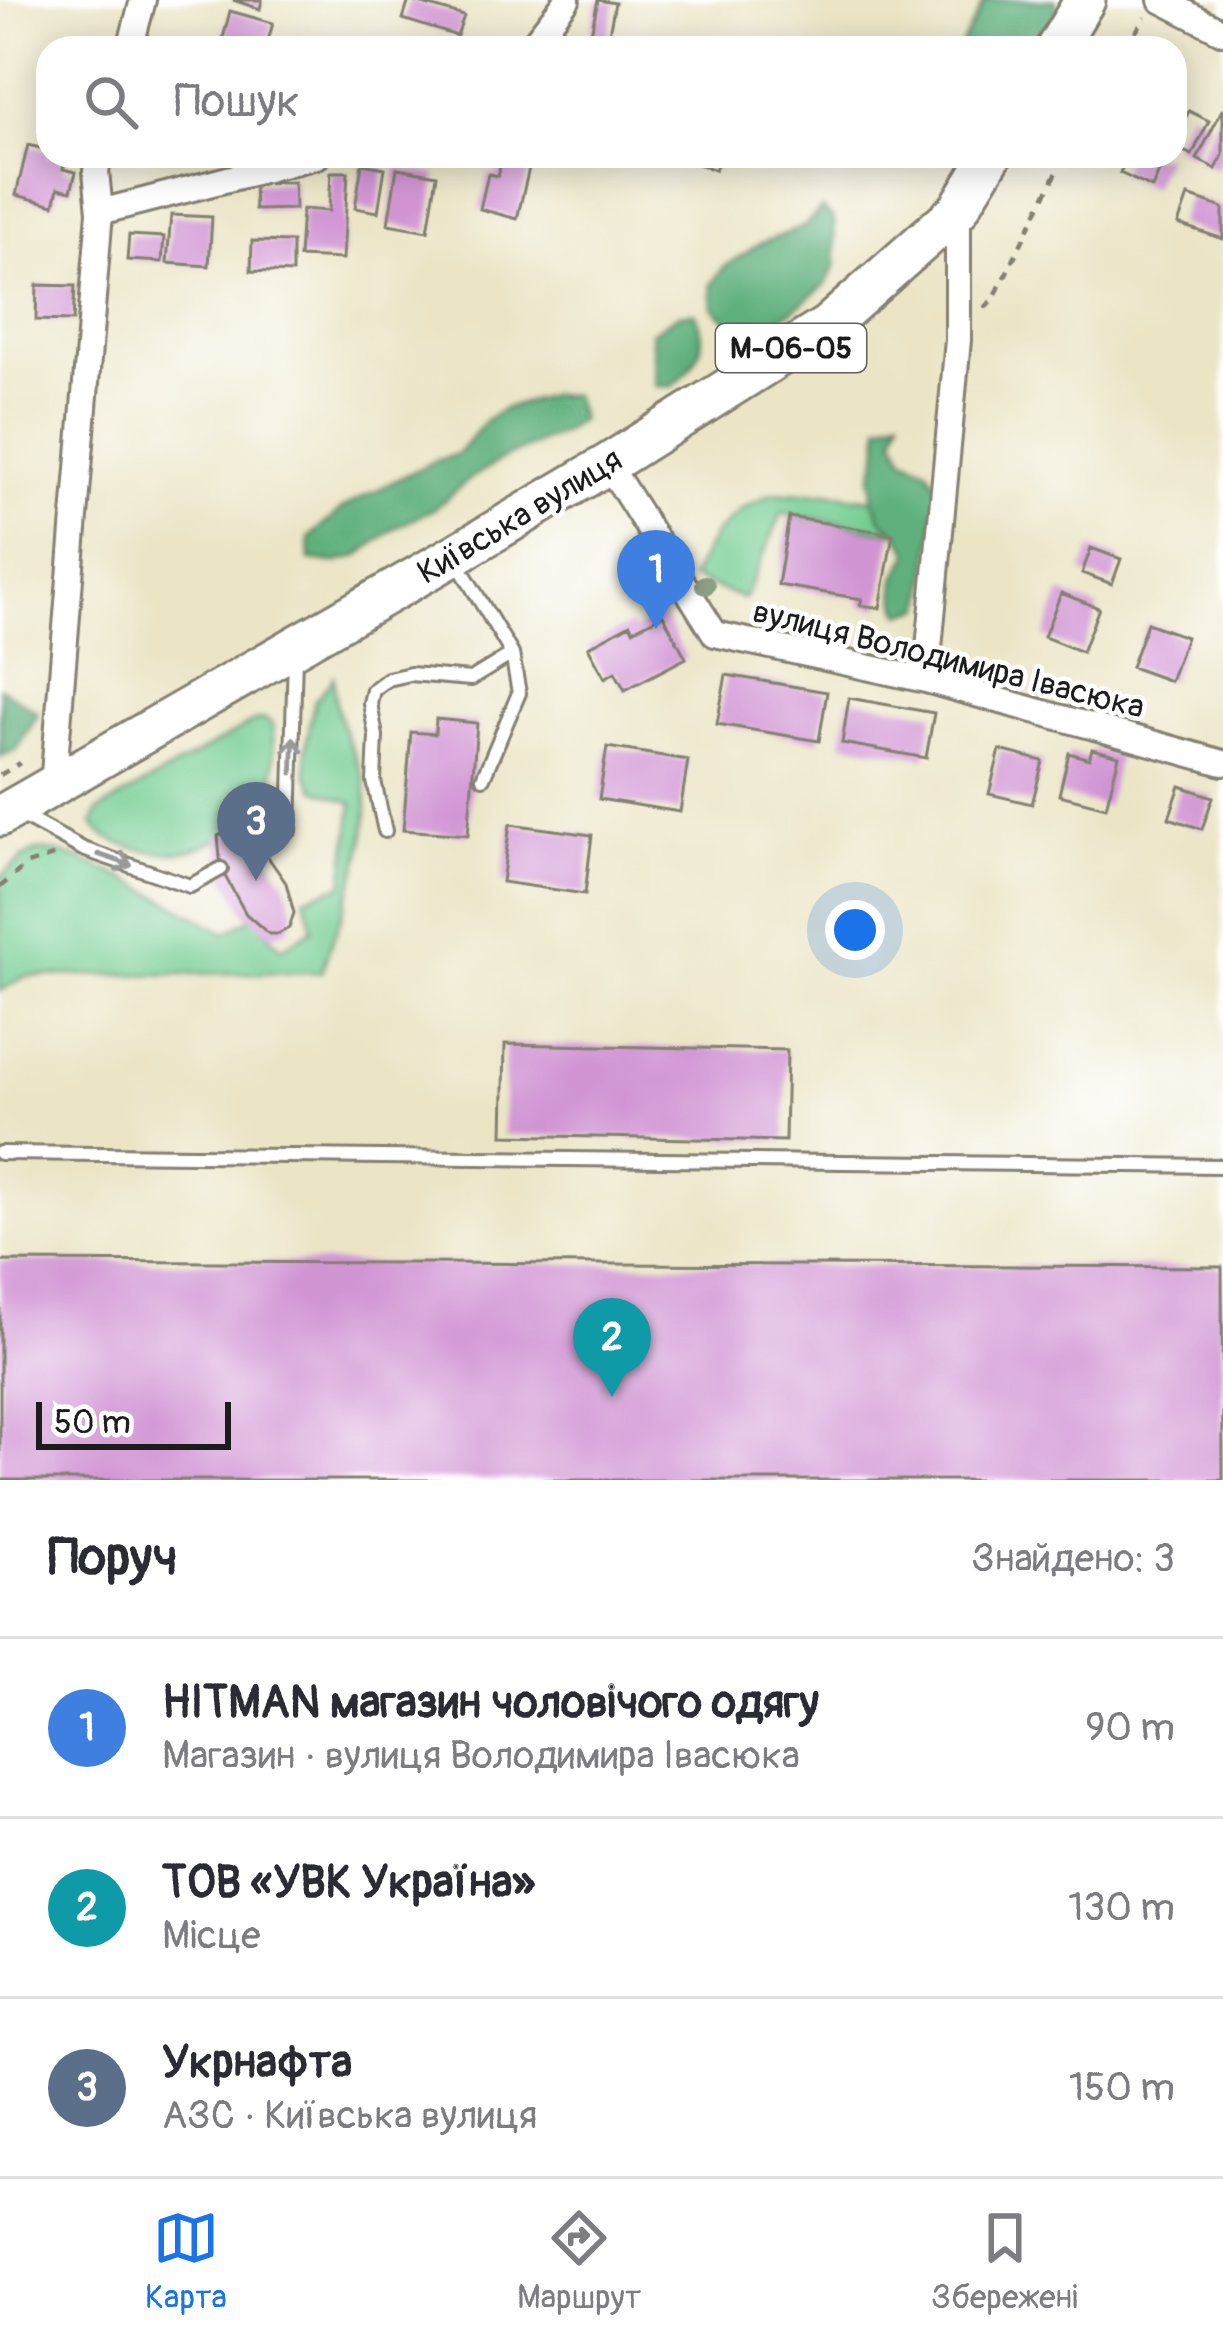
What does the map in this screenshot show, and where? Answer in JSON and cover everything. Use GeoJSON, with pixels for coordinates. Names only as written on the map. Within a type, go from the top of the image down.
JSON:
{"type":"FeatureCollection","features":[{"type":"Feature","properties":{"kind":"highway"},"geometry":{"type":"LineString","coordinates":[[1063,36],[1085,0]]}},
{"type":"Feature","properties":{"kind":"highway","name":"Київська вулиця"},"geometry":{"type":"LineString","coordinates":[[3,800],[53,786],[453,556],[827,326],[958,210],[984,168]]}},
{"type":"Feature","properties":{"kind":"street"},"geometry":{"type":"LineString","coordinates":[[133,36],[143,0]]}},
{"type":"Feature","properties":{"kind":"street"},"geometry":{"type":"LineString","coordinates":[[539,36],[566,0]]}},
{"type":"Feature","properties":{"kind":"street"},"geometry":{"type":"LineString","coordinates":[[1153,8],[1223,32]]}},
{"type":"Feature","properties":{"kind":"street"},"geometry":{"type":"LineString","coordinates":[[53,786],[100,212],[97,168]]}},
{"type":"Feature","properties":{"kind":"street"},"geometry":{"type":"LineString","coordinates":[[100,212],[270,168]]}},
{"type":"Feature","properties":{"kind":"street"},"geometry":{"type":"LineString","coordinates":[[926,680],[958,340],[958,210]]}},
{"type":"Feature","properties":{"kind":"street","name":"вулиця Володимира Івасюка"},"geometry":{"type":"LineString","coordinates":[[608,464],[715,634],[926,680],[1223,763]]}},
{"type":"Feature","properties":{"kind":"lane"},"geometry":{"type":"LineString","coordinates":[[453,556],[512,655],[519,693],[483,778]]}},
{"type":"Feature","properties":{"kind":"lane"},"geometry":{"type":"LineString","coordinates":[[261,847],[290,830],[296,645]]}},
{"type":"Feature","properties":{"kind":"lane"},"geometry":{"type":"LineString","coordinates":[[385,831],[374,781],[373,690],[388,679],[410,674],[471,679],[512,655]]}},
{"type":"Feature","properties":{"kind":"lane"},"geometry":{"type":"LineString","coordinates":[[3,800],[83,849],[190,886],[221,869]]}},
{"type":"Feature","properties":{"kind":"lane"},"geometry":{"type":"LineString","coordinates":[[0,1153],[1223,1166]]}},
{"type":"Feature","properties":{"kind":"path"},"geometry":{"type":"LineString","coordinates":[[1134,36],[1153,8]]}},
{"type":"Feature","properties":{"kind":"path"},"geometry":{"type":"LineString","coordinates":[[958,340],[994,296],[1060,168]]}},
{"type":"Feature","properties":{"kind":"path"},"geometry":{"type":"LineString","coordinates":[[3,800],[20,764]]}},
{"type":"Feature","properties":{"kind":"path"},"geometry":{"type":"LineString","coordinates":[[0,886],[37,858],[83,849]]}},
{"type":"Feature","properties":{"kind":"green space"},"geometry":{"type":"Polygon","coordinates":[[[985,0],[1056,0],[1049,36],[966,36],[985,0]]]}},
{"type":"Feature","properties":{"kind":"green space"},"geometry":{"type":"Polygon","coordinates":[[[822,208],[834,220],[836,264],[826,284],[771,322],[729,322],[713,307],[711,285],[723,268],[761,243],[804,227],[822,208]]]}},
{"type":"Feature","properties":{"kind":"green space"},"geometry":{"type":"Polygon","coordinates":[[[695,313],[702,335],[699,354],[673,386],[656,386],[651,332],[679,314],[695,313]]]}},
{"type":"Feature","properties":{"kind":"green space"},"geometry":{"type":"Polygon","coordinates":[[[550,395],[573,395],[580,420],[502,459],[357,557],[334,563],[310,560],[309,538],[342,509],[432,462],[458,454],[487,419],[506,408],[550,395]]]}},
{"type":"Feature","properties":{"kind":"green space"},"geometry":{"type":"Polygon","coordinates":[[[901,417],[895,438],[905,458],[927,468],[939,487],[924,607],[902,614],[896,582],[910,553],[882,520],[873,499],[872,478],[880,425],[901,417]]]}},
{"type":"Feature","properties":{"kind":"green space"},"geometry":{"type":"Polygon","coordinates":[[[829,493],[897,503],[892,532],[782,513],[744,599],[691,578],[714,535],[742,509],[771,494],[829,493]]]}},
{"type":"Feature","properties":{"kind":"green space"},"geometry":{"type":"Polygon","coordinates":[[[334,677],[337,708],[363,776],[367,806],[361,854],[321,972],[26,976],[0,991],[0,878],[38,851],[78,858],[104,869],[225,933],[254,917],[281,948],[313,929],[305,897],[343,885],[353,803],[315,789],[307,774],[306,746],[314,702],[334,677]]]}},
{"type":"Feature","properties":{"kind":"green space"},"geometry":{"type":"Polygon","coordinates":[[[0,687],[38,713],[17,750],[0,757],[0,687]]]}},
{"type":"Feature","properties":{"kind":"green space"},"geometry":{"type":"Polygon","coordinates":[[[265,719],[273,730],[273,787],[265,811],[252,822],[199,848],[177,852],[123,844],[93,824],[98,811],[265,719]]]}},
{"type":"Feature","properties":{"kind":"building"},"geometry":{"type":"Polygon","coordinates":[[[233,0],[262,0],[260,9],[233,0]]]}},
{"type":"Feature","properties":{"kind":"building"},"geometry":{"type":"Polygon","coordinates":[[[409,0],[464,16],[457,36],[403,19],[409,0]]]}},
{"type":"Feature","properties":{"kind":"building"},"geometry":{"type":"Polygon","coordinates":[[[598,0],[615,3],[608,36],[590,36],[598,0]]]}},
{"type":"Feature","properties":{"kind":"building"},"geometry":{"type":"Polygon","coordinates":[[[230,11],[273,23],[269,36],[224,36],[230,11]]]}},
{"type":"Feature","properties":{"kind":"building"},"geometry":{"type":"Polygon","coordinates":[[[1223,108],[1223,155],[1216,169],[1197,159],[1223,108]]]}},
{"type":"Feature","properties":{"kind":"building"},"geometry":{"type":"Polygon","coordinates":[[[1189,111],[1209,121],[1192,155],[1187,153],[1189,111]]]}},
{"type":"Feature","properties":{"kind":"building"},"geometry":{"type":"Polygon","coordinates":[[[28,145],[36,147],[36,168],[76,172],[71,191],[58,188],[54,205],[16,195],[28,145]]]}},
{"type":"Feature","properties":{"kind":"building"},"geometry":{"type":"Polygon","coordinates":[[[361,168],[385,168],[378,212],[355,208],[361,168]]]}},
{"type":"Feature","properties":{"kind":"building"},"geometry":{"type":"Polygon","coordinates":[[[397,168],[437,175],[428,231],[388,224],[397,168]]]}},
{"type":"Feature","properties":{"kind":"building"},"geometry":{"type":"Polygon","coordinates":[[[500,168],[529,168],[517,219],[480,209],[488,174],[498,176],[500,168]]]}},
{"type":"Feature","properties":{"kind":"building"},"geometry":{"type":"Polygon","coordinates":[[[1122,168],[1161,168],[1152,188],[1120,173],[1122,168]]]}},
{"type":"Feature","properties":{"kind":"building"},"geometry":{"type":"Polygon","coordinates":[[[331,172],[348,172],[343,259],[299,257],[302,209],[329,211],[331,172]]]}},
{"type":"Feature","properties":{"kind":"building"},"geometry":{"type":"Polygon","coordinates":[[[294,182],[295,209],[255,210],[254,183],[294,182]]]}},
{"type":"Feature","properties":{"kind":"building"},"geometry":{"type":"Polygon","coordinates":[[[1188,196],[1223,208],[1223,239],[1178,224],[1188,196]]]}},
{"type":"Feature","properties":{"kind":"building"},"geometry":{"type":"Polygon","coordinates":[[[171,215],[212,217],[209,266],[167,263],[171,215]]]}},
{"type":"Feature","properties":{"kind":"building"},"geometry":{"type":"Polygon","coordinates":[[[129,235],[164,237],[162,262],[127,260],[129,235]]]}},
{"type":"Feature","properties":{"kind":"building"},"geometry":{"type":"Polygon","coordinates":[[[252,241],[292,242],[292,273],[251,271],[252,241]]]}},
{"type":"Feature","properties":{"kind":"building"},"geometry":{"type":"Polygon","coordinates":[[[37,285],[75,286],[73,321],[36,320],[37,285]]]}},
{"type":"Feature","properties":{"kind":"building"},"geometry":{"type":"Polygon","coordinates":[[[789,517],[893,534],[880,608],[860,605],[862,599],[778,585],[789,517]]]}},
{"type":"Feature","properties":{"kind":"building"},"geometry":{"type":"Polygon","coordinates":[[[1091,548],[1121,559],[1112,584],[1082,573],[1091,548]]]}},
{"type":"Feature","properties":{"kind":"building"},"geometry":{"type":"Polygon","coordinates":[[[1061,593],[1099,608],[1082,652],[1044,637],[1061,593]]]}},
{"type":"Feature","properties":{"kind":"building"},"geometry":{"type":"Polygon","coordinates":[[[663,615],[686,658],[625,690],[615,672],[605,678],[588,647],[630,624],[633,630],[663,615]]]}},
{"type":"Feature","properties":{"kind":"building"},"geometry":{"type":"Polygon","coordinates":[[[1147,623],[1186,637],[1170,681],[1131,667],[1147,623]]]}},
{"type":"Feature","properties":{"kind":"building"},"geometry":{"type":"Polygon","coordinates":[[[726,675],[827,692],[819,741],[717,724],[726,675]]]}},
{"type":"Feature","properties":{"kind":"building"},"geometry":{"type":"Polygon","coordinates":[[[849,698],[934,713],[926,758],[842,743],[849,698]]]}},
{"type":"Feature","properties":{"kind":"building"},"geometry":{"type":"Polygon","coordinates":[[[436,719],[477,723],[468,835],[403,830],[411,732],[435,734],[436,719]]]}},
{"type":"Feature","properties":{"kind":"building"},"geometry":{"type":"Polygon","coordinates":[[[607,747],[688,760],[680,812],[599,799],[607,747]]]}},
{"type":"Feature","properties":{"kind":"building"},"geometry":{"type":"Polygon","coordinates":[[[1092,749],[1119,756],[1106,807],[1059,795],[1069,753],[1089,759],[1092,749]]]}},
{"type":"Feature","properties":{"kind":"building"},"geometry":{"type":"Polygon","coordinates":[[[1000,750],[1043,761],[1032,804],[989,794],[1000,750]]]}},
{"type":"Feature","properties":{"kind":"building"},"geometry":{"type":"Polygon","coordinates":[[[1180,786],[1213,797],[1202,829],[1169,818],[1180,786]]]}},
{"type":"Feature","properties":{"kind":"building"},"geometry":{"type":"Polygon","coordinates":[[[510,824],[592,835],[585,894],[502,882],[510,824]]]}},
{"type":"Feature","properties":{"kind":"building"},"geometry":{"type":"Polygon","coordinates":[[[233,828],[261,847],[286,883],[294,913],[289,928],[278,934],[269,934],[246,914],[221,869],[218,836],[233,828]]]}},
{"type":"Feature","properties":{"kind":"building"},"geometry":{"type":"Polygon","coordinates":[[[505,1044],[787,1050],[785,1141],[503,1135],[505,1044]]]}},
{"type":"Feature","properties":{"kind":"building"},"geometry":{"type":"Polygon","coordinates":[[[0,1261],[1222,1267],[1223,1480],[0,1480],[0,1261]]]}},
{"type":"Feature","properties":{"kind":"place","name":"HITMAN магазин чоловічого одягу"},"geometry":{"type":"Point","coordinates":[656,629]}},
{"type":"Feature","properties":{"kind":"place","name":"Укрнафта"},"geometry":{"type":"Point","coordinates":[256,881]}},
{"type":"Feature","properties":{"kind":"place","name":"ТОВ «УВК Україна»"},"geometry":{"type":"Point","coordinates":[612,1397]}}]}
